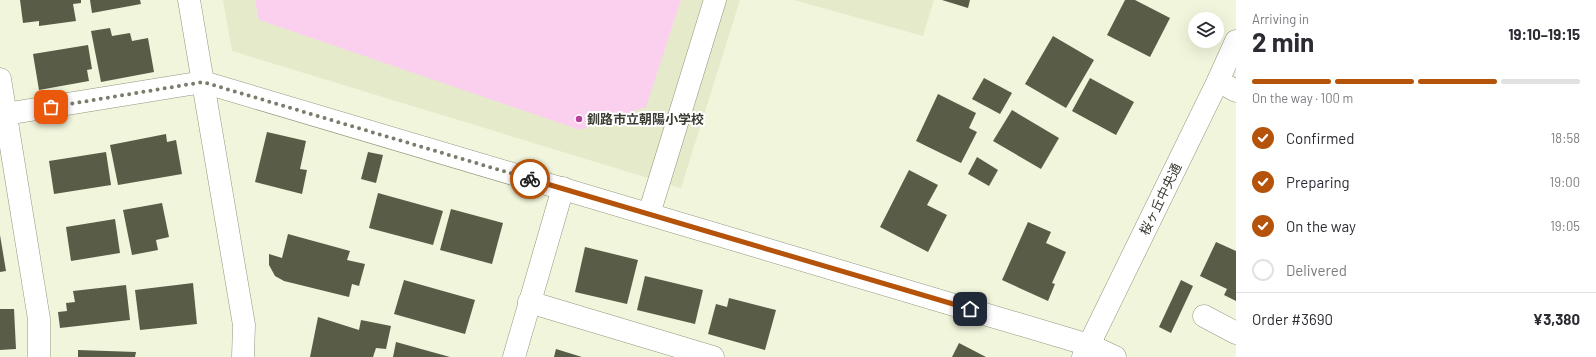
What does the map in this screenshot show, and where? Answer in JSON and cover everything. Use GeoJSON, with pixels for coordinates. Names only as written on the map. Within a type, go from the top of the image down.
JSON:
{"type":"FeatureCollection","features":[{"type":"Feature","properties":{"kind":"street"},"geometry":{"type":"LineString","coordinates":[[189,0],[244,325],[243,357]]}},
{"type":"Feature","properties":{"kind":"street"},"geometry":{"type":"LineString","coordinates":[[649,214],[715,0]]}},
{"type":"Feature","properties":{"kind":"street","name":"桜ヶ丘中央通"},"geometry":{"type":"LineString","coordinates":[[1086,351],[1227,86],[1236,41]]}},
{"type":"Feature","properties":{"kind":"street"},"geometry":{"type":"LineString","coordinates":[[0,79],[3,114],[39,319],[39,357]]}},
{"type":"Feature","properties":{"kind":"street"},"geometry":{"type":"LineString","coordinates":[[3,114],[203,82],[649,214],[1086,351],[1115,357]]}},
{"type":"Feature","properties":{"kind":"street"},"geometry":{"type":"LineString","coordinates":[[514,357],[563,188]]}},
{"type":"Feature","properties":{"kind":"street"},"geometry":{"type":"LineString","coordinates":[[530,302],[713,357]]}},
{"type":"Feature","properties":{"kind":"street"},"geometry":{"type":"LineString","coordinates":[[1204,316],[1236,333]]}},
{"type":"Feature","properties":{"kind":"shaded area","name":"釧路市立朝陽小学校"},"geometry":{"type":"Polygon","coordinates":[[[223,0],[740,0],[681,188],[232,51],[223,0]]]}},
{"type":"Feature","properties":{"kind":"shaded area"},"geometry":{"type":"Polygon","coordinates":[[[255,0],[681,0],[646,107],[580,130],[259,20],[255,0]]]}},
{"type":"Feature","properties":{"kind":"shaded area"},"geometry":{"type":"Polygon","coordinates":[[[794,0],[934,0],[923,36],[794,0]]]}},
{"type":"Feature","properties":{"kind":"building"},"geometry":{"type":"Polygon","coordinates":[[[20,0],[81,0],[81,3],[73,4],[76,21],[39,26],[39,21],[23,23],[20,0]]]}},
{"type":"Feature","properties":{"kind":"building"},"geometry":{"type":"Polygon","coordinates":[[[90,0],[140,0],[141,4],[92,13],[90,0]]]}},
{"type":"Feature","properties":{"kind":"building"},"geometry":{"type":"Polygon","coordinates":[[[942,0],[970,0],[968,8],[942,0]]]}},
{"type":"Feature","properties":{"kind":"building"},"geometry":{"type":"Polygon","coordinates":[[[1125,0],[1135,0],[1170,18],[1150,57],[1107,35],[1125,0]]]}},
{"type":"Feature","properties":{"kind":"building"},"geometry":{"type":"Polygon","coordinates":[[[110,28],[112,36],[130,33],[132,41],[148,38],[154,72],[101,82],[91,31],[110,28]]]}},
{"type":"Feature","properties":{"kind":"building"},"geometry":{"type":"Polygon","coordinates":[[[1053,36],[1094,60],[1066,108],[1025,84],[1053,36]]]}},
{"type":"Feature","properties":{"kind":"building"},"geometry":{"type":"Polygon","coordinates":[[[88,45],[92,69],[87,70],[89,81],[39,90],[33,54],[88,45]]]}},
{"type":"Feature","properties":{"kind":"building"},"geometry":{"type":"Polygon","coordinates":[[[984,78],[1012,93],[1000,114],[972,99],[984,78]]]}},
{"type":"Feature","properties":{"kind":"building"},"geometry":{"type":"Polygon","coordinates":[[[1090,78],[1134,102],[1116,135],[1072,111],[1090,78]]]}},
{"type":"Feature","properties":{"kind":"building"},"geometry":{"type":"Polygon","coordinates":[[[938,94],[976,113],[969,128],[977,132],[961,163],[916,141],[938,94]]]}},
{"type":"Feature","properties":{"kind":"building"},"geometry":{"type":"Polygon","coordinates":[[[1012,110],[1059,138],[1041,169],[993,141],[1012,110]]]}},
{"type":"Feature","properties":{"kind":"building"},"geometry":{"type":"Polygon","coordinates":[[[267,132],[306,141],[300,169],[307,170],[302,194],[255,182],[267,132]]]}},
{"type":"Feature","properties":{"kind":"building"},"geometry":{"type":"Polygon","coordinates":[[[166,134],[167,142],[176,140],[182,174],[118,185],[110,145],[166,134]]]}},
{"type":"Feature","properties":{"kind":"building"},"geometry":{"type":"Polygon","coordinates":[[[106,152],[111,185],[54,194],[49,161],[106,152]]]}},
{"type":"Feature","properties":{"kind":"building"},"geometry":{"type":"Polygon","coordinates":[[[368,152],[383,155],[376,183],[361,179],[368,152]]]}},
{"type":"Feature","properties":{"kind":"building"},"geometry":{"type":"Polygon","coordinates":[[[977,157],[998,170],[989,186],[968,174],[977,157]]]}},
{"type":"Feature","properties":{"kind":"building"},"geometry":{"type":"Polygon","coordinates":[[[909,170],[938,185],[927,205],[947,215],[928,252],[880,227],[909,170]]]}},
{"type":"Feature","properties":{"kind":"building"},"geometry":{"type":"Polygon","coordinates":[[[378,193],[443,211],[433,245],[369,228],[378,193]]]}},
{"type":"Feature","properties":{"kind":"building"},"geometry":{"type":"Polygon","coordinates":[[[162,203],[169,237],[156,240],[158,250],[132,255],[123,210],[162,203]]]}},
{"type":"Feature","properties":{"kind":"building"},"geometry":{"type":"Polygon","coordinates":[[[451,209],[503,223],[492,264],[440,250],[451,209]]]}},
{"type":"Feature","properties":{"kind":"building"},"geometry":{"type":"Polygon","coordinates":[[[115,219],[120,253],[71,261],[66,227],[115,219]]]}},
{"type":"Feature","properties":{"kind":"building"},"geometry":{"type":"Polygon","coordinates":[[[1028,222],[1051,232],[1046,243],[1066,252],[1052,283],[1055,284],[1048,301],[1002,280],[1028,222]]]}},
{"type":"Feature","properties":{"kind":"building"},"geometry":{"type":"Polygon","coordinates":[[[288,234],[350,251],[347,260],[365,264],[359,286],[352,284],[349,297],[284,281],[275,276],[269,265],[269,254],[282,258],[288,234]]]}},
{"type":"Feature","properties":{"kind":"building"},"geometry":{"type":"Polygon","coordinates":[[[0,235],[6,271],[0,272],[0,235]]]}},
{"type":"Feature","properties":{"kind":"building"},"geometry":{"type":"Polygon","coordinates":[[[1216,242],[1236,251],[1236,301],[1224,295],[1227,289],[1200,276],[1216,242]]]}},
{"type":"Feature","properties":{"kind":"building"},"geometry":{"type":"Polygon","coordinates":[[[585,247],[638,260],[627,304],[575,292],[585,247]]]}},
{"type":"Feature","properties":{"kind":"building"},"geometry":{"type":"Polygon","coordinates":[[[645,276],[703,290],[695,324],[637,310],[645,276]]]}},
{"type":"Feature","properties":{"kind":"building"},"geometry":{"type":"Polygon","coordinates":[[[404,280],[475,300],[465,334],[394,314],[404,280]]]}},
{"type":"Feature","properties":{"kind":"building"},"geometry":{"type":"Polygon","coordinates":[[[1181,280],[1193,286],[1171,333],[1159,327],[1181,280]]]}},
{"type":"Feature","properties":{"kind":"building"},"geometry":{"type":"Polygon","coordinates":[[[193,283],[197,324],[140,330],[135,290],[193,283]]]}},
{"type":"Feature","properties":{"kind":"building"},"geometry":{"type":"Polygon","coordinates":[[[126,285],[130,320],[60,328],[58,312],[67,311],[66,303],[75,302],[73,291],[126,285]]]}},
{"type":"Feature","properties":{"kind":"building"},"geometry":{"type":"Polygon","coordinates":[[[729,298],[776,310],[765,350],[708,334],[716,304],[727,307],[729,298]]]}},
{"type":"Feature","properties":{"kind":"building"},"geometry":{"type":"Polygon","coordinates":[[[0,309],[14,309],[16,349],[0,350],[0,309]]]}},
{"type":"Feature","properties":{"kind":"building"},"geometry":{"type":"Polygon","coordinates":[[[318,317],[359,330],[361,320],[391,326],[386,349],[376,348],[373,357],[310,357],[318,317]]]}},
{"type":"Feature","properties":{"kind":"building"},"geometry":{"type":"Polygon","coordinates":[[[396,342],[450,357],[393,357],[396,342]]]}},
{"type":"Feature","properties":{"kind":"building"},"geometry":{"type":"Polygon","coordinates":[[[959,343],[986,357],[952,357],[959,343]]]}},
{"type":"Feature","properties":{"kind":"building"},"geometry":{"type":"Polygon","coordinates":[[[556,349],[582,357],[554,357],[556,349]]]}},
{"type":"Feature","properties":{"kind":"building"},"geometry":{"type":"Polygon","coordinates":[[[78,350],[136,352],[135,357],[78,357],[78,350]]]}},
{"type":"Feature","properties":{"kind":"way so far"},"geometry":{"type":"LineString","coordinates":[[51,107],[203,82],[530,179]]}},
{"type":"Feature","properties":{"kind":"place","name":"釧路市立朝陽小学校"},"geometry":{"type":"Point","coordinates":[579,119]}},
{"type":"Feature","properties":{"kind":"route"},"geometry":{"type":"LineString","coordinates":[[530,179],[970,309]]}}]}
